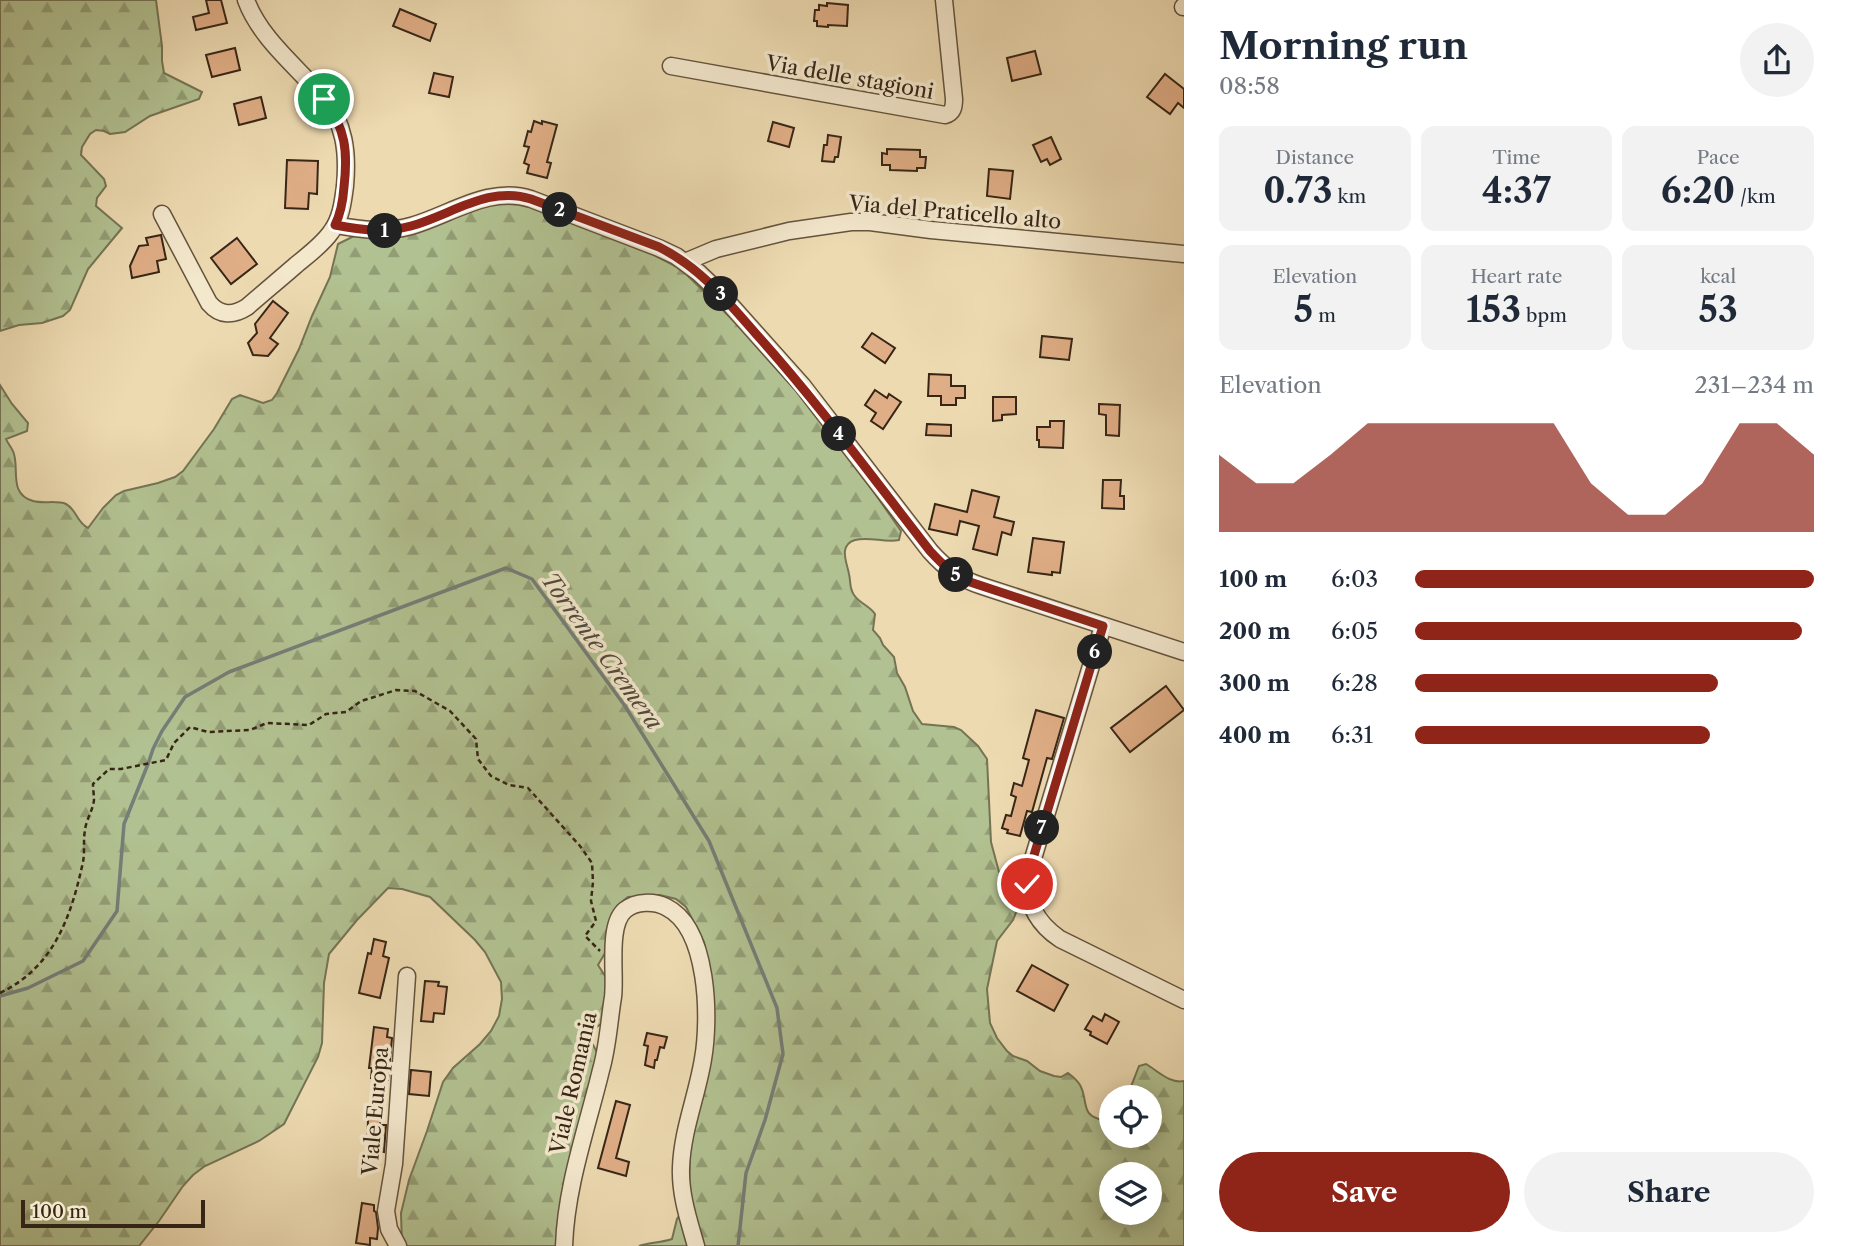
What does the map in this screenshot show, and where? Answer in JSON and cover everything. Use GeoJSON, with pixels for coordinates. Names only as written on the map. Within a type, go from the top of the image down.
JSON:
{"type":"FeatureCollection","features":[{"type":"Feature","properties":{"kind":"street"},"geometry":{"type":"LineString","coordinates":[[162,214],[209,303],[215,310],[229,314],[243,310],[278,281],[324,241],[335,225],[343,200],[346,166],[345,143],[339,123],[324,99],[262,28],[246,0]]}},
{"type":"Feature","properties":{"kind":"street","name":"Via delle stagioni"},"geometry":{"type":"LineString","coordinates":[[671,66],[946,115],[953,109],[954,99],[944,0]]}},
{"type":"Feature","properties":{"kind":"street"},"geometry":{"type":"LineString","coordinates":[[335,225],[374,231],[397,229],[413,226],[480,200],[514,194],[659,247],[685,262],[719,292],[802,385],[942,565],[970,582],[1184,652]]}},
{"type":"Feature","properties":{"kind":"street","name":"Via del Praticello alto"},"geometry":{"type":"LineString","coordinates":[[685,262],[716,249],[789,231],[851,222],[1184,254]]}},
{"type":"Feature","properties":{"kind":"street"},"geometry":{"type":"LineString","coordinates":[[1103,626],[1029,872],[1028,895],[1039,921],[1059,939],[1184,1000]]}},
{"type":"Feature","properties":{"kind":"street","name":"Viale Romania"},"geometry":{"type":"LineString","coordinates":[[564,1246],[566,1216],[575,1171],[606,1052],[615,984],[615,938],[620,916],[631,906],[646,903],[664,906],[687,928],[703,977],[705,1045],[684,1137],[681,1171],[683,1198],[696,1246]]}},
{"type":"Feature","properties":{"kind":"street","name":"Viale Europa"},"geometry":{"type":"LineString","coordinates":[[398,1246],[389,1229],[386,1211],[394,1164],[407,976]]}},
{"type":"Feature","properties":{"kind":"path"},"geometry":{"type":"LineString","coordinates":[[0,993],[26,978],[39,964],[51,949],[68,917],[83,860],[86,821],[94,802],[93,784],[109,769],[166,760],[174,743],[190,727],[208,732],[250,730],[267,723],[309,725],[326,714],[346,712],[361,701],[396,690],[415,691],[450,711],[476,739],[478,759],[491,776],[509,785],[528,788],[580,846],[592,863],[591,901],[596,921],[584,936],[613,962]]}},
{"type":"Feature","properties":{"kind":"green space"},"geometry":{"type":"Polygon","coordinates":[[[0,0],[156,0],[164,73],[202,92],[199,99],[150,116],[125,132],[110,134],[96,130],[90,134],[82,147],[81,155],[104,179],[106,186],[97,198],[96,206],[122,228],[88,269],[70,310],[63,316],[0,331],[0,0]]]}},
{"type":"Feature","properties":{"kind":"green space"},"geometry":{"type":"Polygon","coordinates":[[[517,200],[565,217],[646,251],[681,269],[745,332],[817,410],[901,531],[899,540],[860,539],[850,542],[845,550],[852,592],[875,614],[873,630],[894,657],[897,673],[913,711],[922,724],[961,730],[987,759],[991,842],[999,872],[1015,889],[1019,905],[1013,920],[997,941],[987,989],[990,1023],[997,1038],[1013,1056],[1027,1061],[1040,1071],[1061,1077],[1068,1073],[1074,1078],[1083,1091],[1088,1111],[1099,1119],[1099,1148],[1162,1148],[1162,1085],[1132,1085],[1139,1066],[1146,1064],[1169,1079],[1184,1081],[1184,1246],[639,1246],[672,1239],[677,1219],[689,1201],[690,1138],[711,981],[704,942],[686,907],[676,899],[660,895],[628,897],[617,906],[605,953],[598,965],[607,979],[604,1017],[592,1035],[592,1043],[599,1056],[557,1246],[402,1246],[401,1213],[409,1180],[443,1082],[453,1068],[491,1031],[499,1016],[502,999],[501,982],[485,952],[475,940],[430,897],[388,888],[329,954],[324,983],[322,1043],[318,1057],[284,1124],[259,1141],[205,1166],[193,1175],[139,1246],[0,1246],[0,385],[28,423],[27,431],[6,439],[13,450],[16,481],[21,493],[33,501],[66,504],[88,528],[116,495],[175,477],[183,471],[232,399],[240,395],[263,403],[272,400],[299,349],[330,277],[338,244],[354,236],[385,236],[484,202],[517,200]]]}},
{"type":"Feature","properties":{"kind":"building"},"geometry":{"type":"Polygon","coordinates":[[[206,0],[221,0],[227,23],[196,30],[193,17],[209,13],[206,0]]]}},
{"type":"Feature","properties":{"kind":"building"},"geometry":{"type":"Polygon","coordinates":[[[827,3],[848,5],[847,26],[817,26],[817,21],[814,21],[815,10],[819,10],[819,5],[827,6],[827,3]]]}},
{"type":"Feature","properties":{"kind":"building"},"geometry":{"type":"Polygon","coordinates":[[[400,9],[436,24],[430,41],[393,26],[400,9]]]}},
{"type":"Feature","properties":{"kind":"building"},"geometry":{"type":"Polygon","coordinates":[[[235,48],[240,70],[212,77],[206,55],[235,48]]]}},
{"type":"Feature","properties":{"kind":"building"},"geometry":{"type":"Polygon","coordinates":[[[1035,51],[1041,74],[1012,81],[1007,58],[1035,51]]]}},
{"type":"Feature","properties":{"kind":"building"},"geometry":{"type":"Polygon","coordinates":[[[434,73],[453,77],[449,97],[429,93],[434,73]]]}},
{"type":"Feature","properties":{"kind":"building"},"geometry":{"type":"Polygon","coordinates":[[[1165,74],[1184,89],[1184,108],[1178,103],[1170,114],[1147,97],[1165,74]]]}},
{"type":"Feature","properties":{"kind":"building"},"geometry":{"type":"Polygon","coordinates":[[[261,97],[266,118],[239,125],[234,104],[261,97]]]}},
{"type":"Feature","properties":{"kind":"building"},"geometry":{"type":"Polygon","coordinates":[[[534,121],[557,125],[547,162],[551,163],[547,178],[527,173],[529,165],[524,163],[529,147],[524,146],[534,121]]]}},
{"type":"Feature","properties":{"kind":"building"},"geometry":{"type":"Polygon","coordinates":[[[773,122],[794,128],[789,147],[768,141],[773,122]]]}},
{"type":"Feature","properties":{"kind":"building"},"geometry":{"type":"Polygon","coordinates":[[[828,135],[841,137],[838,157],[835,157],[834,162],[822,161],[828,135]]]}},
{"type":"Feature","properties":{"kind":"building"},"geometry":{"type":"Polygon","coordinates":[[[1051,137],[1061,159],[1050,165],[1047,159],[1041,162],[1033,145],[1051,137]]]}},
{"type":"Feature","properties":{"kind":"building"},"geometry":{"type":"Polygon","coordinates":[[[887,149],[920,150],[920,157],[926,157],[925,168],[917,168],[917,171],[890,170],[890,165],[882,165],[882,153],[887,154],[887,149]]]}},
{"type":"Feature","properties":{"kind":"building"},"geometry":{"type":"Polygon","coordinates":[[[287,160],[318,161],[317,194],[309,193],[308,209],[285,208],[287,160]]]}},
{"type":"Feature","properties":{"kind":"building"},"geometry":{"type":"Polygon","coordinates":[[[989,169],[1013,171],[1010,199],[987,196],[989,169]]]}},
{"type":"Feature","properties":{"kind":"building"},"geometry":{"type":"Polygon","coordinates":[[[161,235],[166,259],[157,261],[159,272],[132,278],[130,266],[139,246],[148,245],[146,238],[161,235]]]}},
{"type":"Feature","properties":{"kind":"building"},"geometry":{"type":"Polygon","coordinates":[[[237,238],[257,264],[231,284],[211,258],[237,238]]]}},
{"type":"Feature","properties":{"kind":"building"},"geometry":{"type":"Polygon","coordinates":[[[273,301],[288,313],[270,338],[278,344],[268,356],[253,355],[248,343],[257,333],[255,324],[273,301]]]}},
{"type":"Feature","properties":{"kind":"building"},"geometry":{"type":"Polygon","coordinates":[[[872,333],[895,348],[885,363],[862,347],[872,333]]]}},
{"type":"Feature","properties":{"kind":"building"},"geometry":{"type":"Polygon","coordinates":[[[1042,336],[1072,339],[1069,360],[1040,357],[1042,336]]]}},
{"type":"Feature","properties":{"kind":"building"},"geometry":{"type":"Polygon","coordinates":[[[929,374],[951,375],[951,386],[965,386],[965,398],[956,398],[956,405],[941,405],[941,396],[928,396],[929,374]]]}},
{"type":"Feature","properties":{"kind":"building"},"geometry":{"type":"Polygon","coordinates":[[[875,390],[887,398],[889,394],[901,402],[883,429],[871,421],[876,413],[865,405],[875,390]]]}},
{"type":"Feature","properties":{"kind":"building"},"geometry":{"type":"Polygon","coordinates":[[[993,397],[1016,397],[1016,414],[1002,415],[1002,420],[993,421],[993,397]]]}},
{"type":"Feature","properties":{"kind":"building"},"geometry":{"type":"Polygon","coordinates":[[[1099,404],[1120,405],[1119,436],[1106,435],[1106,415],[1099,414],[1099,404]]]}},
{"type":"Feature","properties":{"kind":"building"},"geometry":{"type":"Polygon","coordinates":[[[1050,421],[1064,421],[1063,448],[1039,447],[1037,427],[1050,427],[1050,421]]]}},
{"type":"Feature","properties":{"kind":"building"},"geometry":{"type":"Polygon","coordinates":[[[927,424],[951,425],[951,436],[926,435],[927,424]]]}},
{"type":"Feature","properties":{"kind":"building"},"geometry":{"type":"Polygon","coordinates":[[[1103,480],[1121,480],[1120,496],[1124,496],[1124,509],[1102,508],[1103,480]]]}},
{"type":"Feature","properties":{"kind":"building"},"geometry":{"type":"Polygon","coordinates":[[[972,490],[999,497],[994,517],[1014,522],[1011,535],[1002,532],[997,555],[973,549],[979,526],[960,521],[957,535],[929,529],[935,504],[967,512],[972,490]]]}},
{"type":"Feature","properties":{"kind":"building"},"geometry":{"type":"Polygon","coordinates":[[[1033,538],[1064,542],[1060,573],[1052,572],[1052,575],[1028,572],[1033,538]]]}},
{"type":"Feature","properties":{"kind":"building"},"geometry":{"type":"Polygon","coordinates":[[[1166,686],[1184,710],[1130,752],[1111,728],[1166,686]]]}},
{"type":"Feature","properties":{"kind":"building"},"geometry":{"type":"Polygon","coordinates":[[[1036,710],[1064,718],[1052,759],[1047,758],[1032,812],[1027,811],[1020,836],[1007,833],[1008,830],[1002,828],[1006,815],[1011,816],[1016,797],[1011,795],[1014,783],[1022,786],[1029,760],[1023,758],[1036,710]]]}},
{"type":"Feature","properties":{"kind":"building"},"geometry":{"type":"Polygon","coordinates":[[[374,939],[386,942],[383,956],[389,958],[380,998],[359,993],[374,939]]]}},
{"type":"Feature","properties":{"kind":"building"},"geometry":{"type":"Polygon","coordinates":[[[1032,965],[1068,985],[1054,1011],[1017,991],[1032,965]]]}},
{"type":"Feature","properties":{"kind":"building"},"geometry":{"type":"Polygon","coordinates":[[[425,981],[439,982],[438,986],[447,987],[444,1014],[434,1013],[433,1022],[421,1021],[425,981]]]}},
{"type":"Feature","properties":{"kind":"building"},"geometry":{"type":"Polygon","coordinates":[[[1105,1014],[1119,1022],[1107,1044],[1090,1035],[1091,1032],[1085,1029],[1093,1016],[1102,1021],[1105,1014]]]}},
{"type":"Feature","properties":{"kind":"building"},"geometry":{"type":"Polygon","coordinates":[[[374,1027],[388,1029],[387,1037],[392,1038],[388,1080],[371,1078],[372,1068],[369,1068],[374,1027]]]}},
{"type":"Feature","properties":{"kind":"building"},"geometry":{"type":"Polygon","coordinates":[[[647,1033],[667,1037],[664,1048],[660,1047],[654,1068],[645,1065],[648,1046],[644,1045],[647,1033]]]}},
{"type":"Feature","properties":{"kind":"building"},"geometry":{"type":"Polygon","coordinates":[[[411,1070],[431,1072],[429,1096],[409,1094],[411,1070]]]}},
{"type":"Feature","properties":{"kind":"building"},"geometry":{"type":"Polygon","coordinates":[[[616,1101],[630,1105],[616,1158],[629,1162],[626,1176],[598,1168],[616,1101]]]}},
{"type":"Feature","properties":{"kind":"building"},"geometry":{"type":"Polygon","coordinates":[[[368,1118],[380,1118],[380,1125],[386,1125],[384,1152],[380,1151],[380,1158],[367,1158],[368,1118]]]}},
{"type":"Feature","properties":{"kind":"building"},"geometry":{"type":"Polygon","coordinates":[[[362,1203],[374,1205],[376,1212],[377,1239],[370,1238],[370,1245],[356,1243],[362,1203]]]}},
{"type":"Feature","properties":{"kind":"waterway","name":"Torrente Cremera"},"geometry":{"type":"LineString","coordinates":[[0,996],[28,988],[83,961],[117,911],[124,824],[153,749],[185,697],[229,672],[506,568],[532,579],[625,706],[709,841],[777,1008],[783,1054],[765,1120],[746,1173],[738,1246]]}},
{"type":"Feature","properties":{"kind":"route"},"geometry":{"type":"LineString","coordinates":[[324,99],[339,123],[346,154],[343,200],[335,225],[374,231],[397,229],[413,226],[480,200],[514,194],[659,247],[693,267],[719,292],[802,385],[942,565],[970,582],[1103,626],[1027,884]]}}]}
